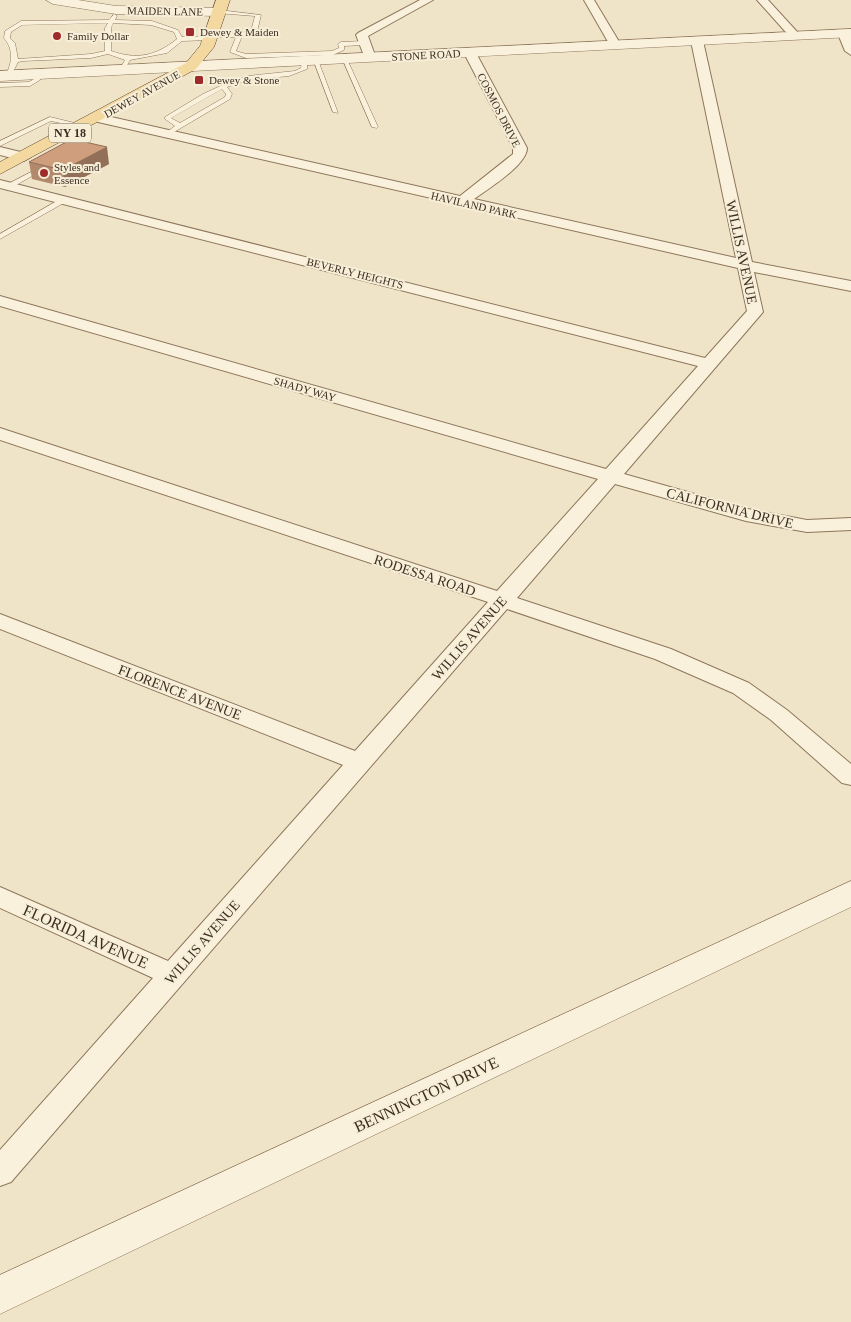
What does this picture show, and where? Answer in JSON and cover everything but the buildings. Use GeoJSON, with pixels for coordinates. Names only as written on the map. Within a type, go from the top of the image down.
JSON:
{"type":"FeatureCollection","features":[{"type":"Feature","properties":{"kind":"main road","name":"DEWEY AVENUE"},"geometry":{"type":"LineString","coordinates":[[0,169],[24,157],[49,148],[91,122],[192,66],[205,52],[221,6]]}},
{"type":"Feature","properties":{"kind":"street","name":"MAIDEN LANE"},"geometry":{"type":"LineString","coordinates":[[52,0],[114,16],[221,6]]}},
{"type":"Feature","properties":{"kind":"street"},"geometry":{"type":"LineString","coordinates":[[370,58],[362,35],[428,0]]}},
{"type":"Feature","properties":{"kind":"street"},"geometry":{"type":"LineString","coordinates":[[589,0],[615,45]]}},
{"type":"Feature","properties":{"kind":"street"},"geometry":{"type":"LineString","coordinates":[[762,0],[796,37]]}},
{"type":"Feature","properties":{"kind":"street"},"geometry":{"type":"LineString","coordinates":[[847,33],[851,51]]}},
{"type":"Feature","properties":{"kind":"street","name":"STONE ROAD"},"geometry":{"type":"LineString","coordinates":[[3,79],[125,64],[192,66],[310,61],[847,33]]}},
{"type":"Feature","properties":{"kind":"street","name":"WILLIS AVENUE"},"geometry":{"type":"LineString","coordinates":[[0,1172],[755,312],[697,41]]}},
{"type":"Feature","properties":{"kind":"street","name":"COSMOS DRIVE"},"geometry":{"type":"LineString","coordinates":[[462,202],[515,161],[520,154],[520,148],[470,53]]}},
{"type":"Feature","properties":{"kind":"street","name":"HAVILAND PARK"},"geometry":{"type":"LineString","coordinates":[[91,122],[168,134],[744,266],[851,286]]}},
{"type":"Feature","properties":{"kind":"street"},"geometry":{"type":"LineString","coordinates":[[0,151],[24,157]]}},
{"type":"Feature","properties":{"kind":"street","name":"BEVERLY HEIGHTS"},"geometry":{"type":"LineString","coordinates":[[4,185],[710,364]]}},
{"type":"Feature","properties":{"kind":"street","name":"SHADY WAY"},"geometry":{"type":"LineString","coordinates":[[0,300],[610,477]]}},
{"type":"Feature","properties":{"kind":"street","name":"RODESSA ROAD"},"geometry":{"type":"LineString","coordinates":[[0,434],[663,654],[741,688],[779,715],[851,777]]}},
{"type":"Feature","properties":{"kind":"street","name":"CALIFORNIA DRIVE"},"geometry":{"type":"LineString","coordinates":[[610,477],[778,523],[827,527],[851,524]]}},
{"type":"Feature","properties":{"kind":"street","name":"FLORENCE AVENUE"},"geometry":{"type":"LineString","coordinates":[[0,621],[360,762]]}},
{"type":"Feature","properties":{"kind":"street","name":"BENNINGTON DRIVE"},"geometry":{"type":"LineString","coordinates":[[0,1295],[851,893]]}},
{"type":"Feature","properties":{"kind":"street","name":"FLORIDA AVENUE"},"geometry":{"type":"LineString","coordinates":[[0,897],[173,975]]}},
{"type":"Feature","properties":{"kind":"lane"},"geometry":{"type":"LineString","coordinates":[[15,61],[91,56],[108,52],[125,64],[165,52],[180,39],[240,35],[254,32],[258,15],[221,6]]}},
{"type":"Feature","properties":{"kind":"lane"},"geometry":{"type":"LineString","coordinates":[[108,52],[108,28],[114,16]]}},
{"type":"Feature","properties":{"kind":"lane"},"geometry":{"type":"LineString","coordinates":[[12,42],[7,38],[8,31],[19,27],[114,16],[171,28],[176,31],[180,39]]}},
{"type":"Feature","properties":{"kind":"lane"},"geometry":{"type":"LineString","coordinates":[[3,79],[15,61],[12,42],[19,27]]}},
{"type":"Feature","properties":{"kind":"lane"},"geometry":{"type":"LineString","coordinates":[[240,35],[233,52],[242,56],[333,52],[342,49],[341,44],[364,43]]}},
{"type":"Feature","properties":{"kind":"lane"},"geometry":{"type":"LineString","coordinates":[[344,59],[375,127]]}},
{"type":"Feature","properties":{"kind":"lane"},"geometry":{"type":"LineString","coordinates":[[180,126],[167,118],[171,114],[224,86],[249,77],[298,73],[310,61],[336,112]]}},
{"type":"Feature","properties":{"kind":"lane"},"geometry":{"type":"LineString","coordinates":[[168,134],[228,98],[229,94],[224,86]]}},
{"type":"Feature","properties":{"kind":"lane"},"geometry":{"type":"LineString","coordinates":[[0,144],[50,119],[91,122]]}},
{"type":"Feature","properties":{"kind":"lane"},"geometry":{"type":"LineString","coordinates":[[4,185],[56,161]]}},
{"type":"Feature","properties":{"kind":"lane"},"geometry":{"type":"LineString","coordinates":[[0,237],[65,200]]}},
{"type":"Feature","properties":{"kind":"place","name":"Dewey & Maiden"},"geometry":{"type":"Point","coordinates":[190,32]}},
{"type":"Feature","properties":{"kind":"place","name":"Family Dollar"},"geometry":{"type":"Point","coordinates":[57,36]}},
{"type":"Feature","properties":{"kind":"place","name":"Dewey & Stone"},"geometry":{"type":"Point","coordinates":[199,80]}},
{"type":"Feature","properties":{"kind":"place","name":"Styles and Essence"},"geometry":{"type":"Point","coordinates":[44,173]}}]}
